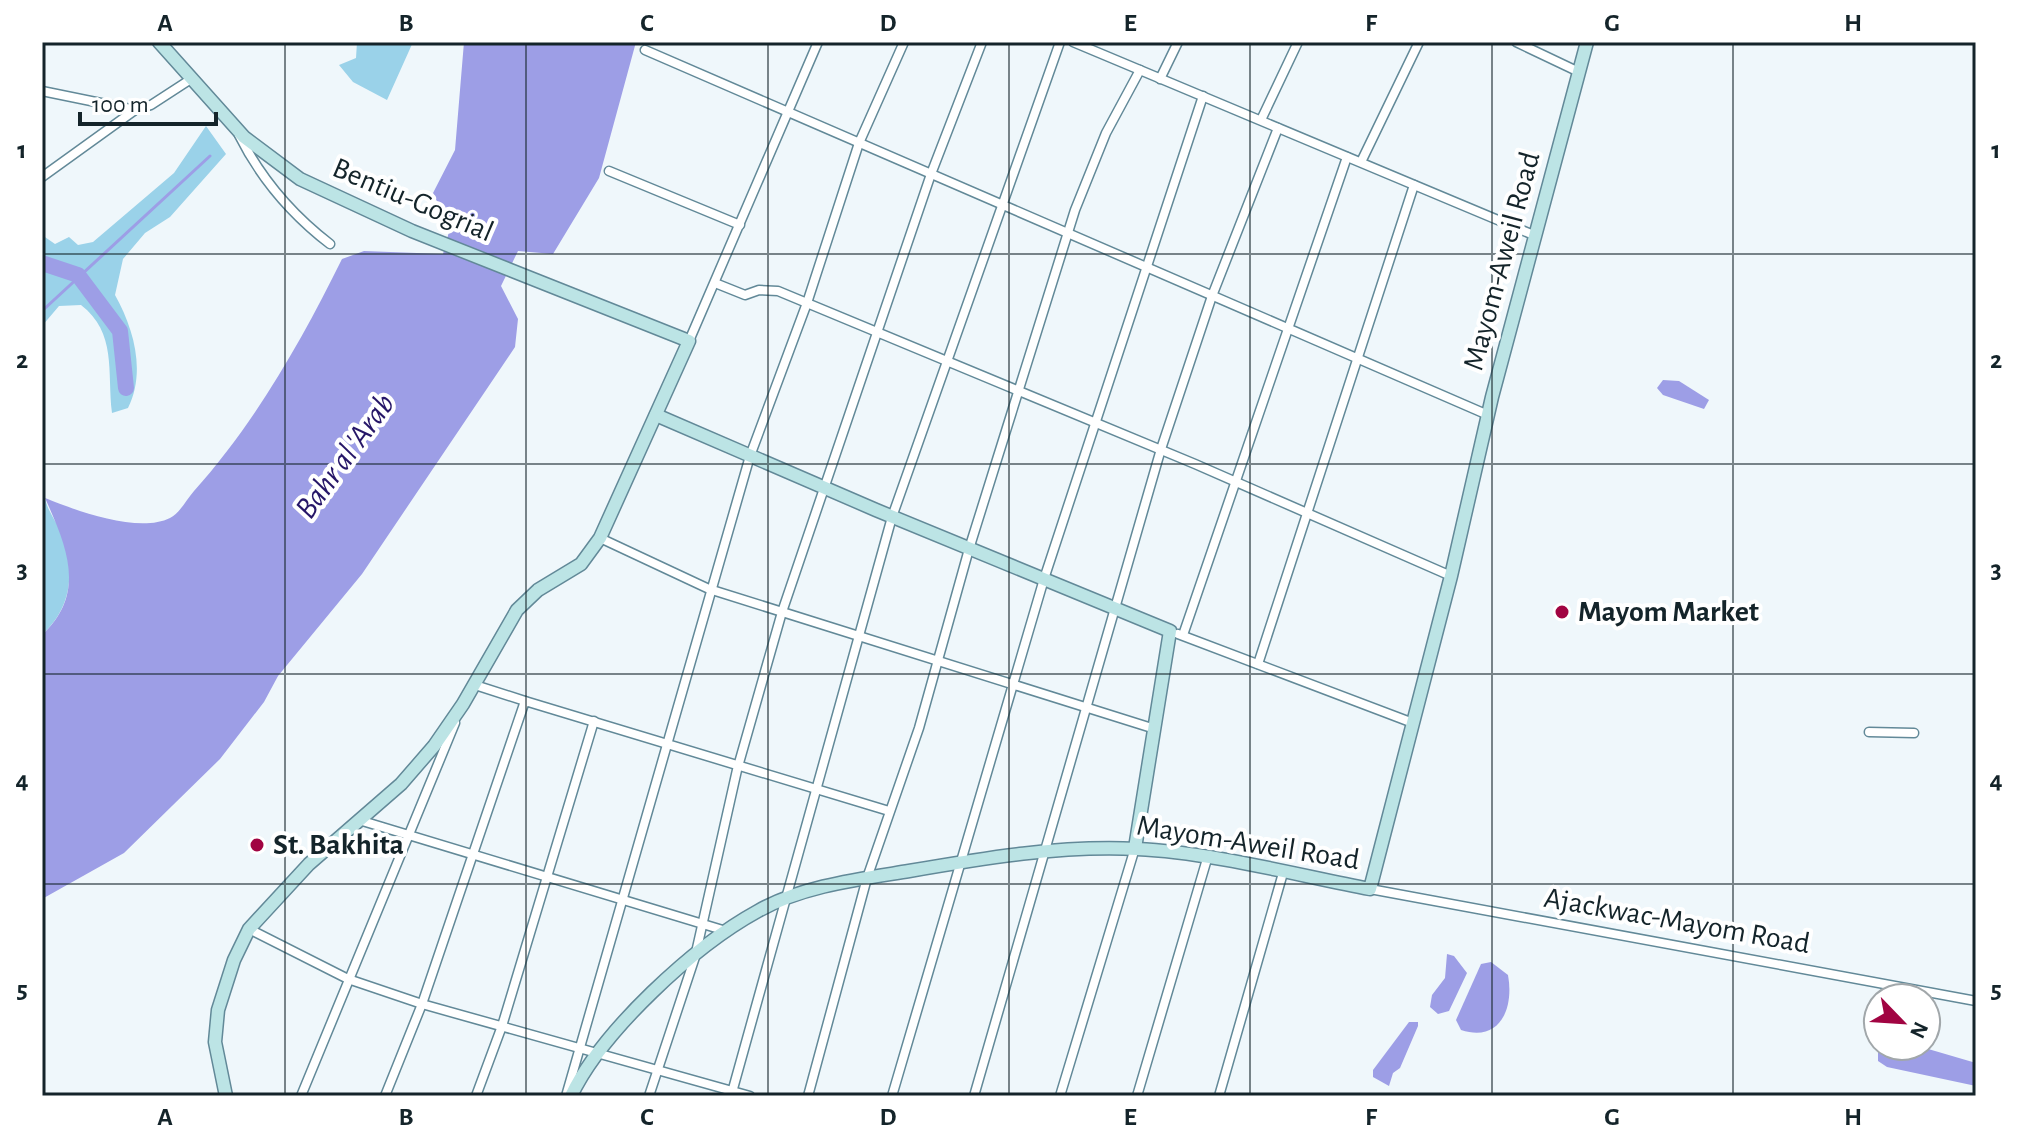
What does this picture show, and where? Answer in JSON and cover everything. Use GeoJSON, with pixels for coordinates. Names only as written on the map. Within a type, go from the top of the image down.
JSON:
{"type":"FeatureCollection","features":[{"type":"Feature","properties":{"kind":"main road","name":"Bentiu-Gogrial"},"geometry":{"type":"LineString","coordinates":[[159,42],[236,129],[300,179],[446,243],[689,341]]}},
{"type":"Feature","properties":{"kind":"main road","name":"Mayom-Aweil Road"},"geometry":{"type":"LineString","coordinates":[[568,1096],[599,1052],[637,1008],[727,932],[759,910],[784,900],[867,878],[1042,853],[1135,848],[1370,889],[1451,576],[1488,415],[1587,42]]}},
{"type":"Feature","properties":{"kind":"main road"},"geometry":{"type":"LineString","coordinates":[[229,1094],[215,1042],[218,1010],[234,960],[249,929],[309,864],[401,784],[434,746],[475,685],[517,610],[538,590],[581,564],[600,538],[689,341]]}},
{"type":"Feature","properties":{"kind":"main road"},"geometry":{"type":"LineString","coordinates":[[656,415],[892,517],[1176,633],[1155,729],[1135,848]]}},
{"type":"Feature","properties":{"kind":"street"},"geometry":{"type":"LineString","coordinates":[[689,341],[818,42]]}},
{"type":"Feature","properties":{"kind":"street"},"geometry":{"type":"LineString","coordinates":[[568,1096],[709,589],[750,456],[807,303],[859,143],[904,42]]}},
{"type":"Feature","properties":{"kind":"street"},"geometry":{"type":"LineString","coordinates":[[649,1096],[695,957],[739,765],[782,612],[931,174],[982,42]]}},
{"type":"Feature","properties":{"kind":"street"},"geometry":{"type":"LineString","coordinates":[[732,1093],[892,517],[1060,42]]}},
{"type":"Feature","properties":{"kind":"street"},"geometry":{"type":"LineString","coordinates":[[1073,42],[1536,236]]}},
{"type":"Feature","properties":{"kind":"street"},"geometry":{"type":"LineString","coordinates":[[1160,79],[1178,42]]}},
{"type":"Feature","properties":{"kind":"street"},"geometry":{"type":"LineString","coordinates":[[1261,120],[1298,42]]}},
{"type":"Feature","properties":{"kind":"street"},"geometry":{"type":"LineString","coordinates":[[1361,162],[1419,42]]}},
{"type":"Feature","properties":{"kind":"street"},"geometry":{"type":"LineString","coordinates":[[1516,42],[1579,72]]}},
{"type":"Feature","properties":{"kind":"street"},"geometry":{"type":"LineString","coordinates":[[645,50],[1488,415]]}},
{"type":"Feature","properties":{"kind":"street"},"geometry":{"type":"LineString","coordinates":[[808,1096],[867,878],[938,660],[1018,390],[1090,169],[1140,70]]}},
{"type":"Feature","properties":{"kind":"street"},"geometry":{"type":"LineString","coordinates":[[42,177],[135,110],[151,105],[191,79]]}},
{"type":"Feature","properties":{"kind":"street"},"geometry":{"type":"LineString","coordinates":[[42,91],[135,110]]}},
{"type":"Feature","properties":{"kind":"street"},"geometry":{"type":"LineString","coordinates":[[892,1096],[1044,579],[1097,423],[1144,267],[1203,96]]}},
{"type":"Feature","properties":{"kind":"street"},"geometry":{"type":"LineString","coordinates":[[974,1096],[1161,449],[1212,296],[1278,128]]}},
{"type":"Feature","properties":{"kind":"street"},"geometry":{"type":"LineString","coordinates":[[236,129],[255,166],[273,190],[330,244]]}},
{"type":"Feature","properties":{"kind":"street"},"geometry":{"type":"LineString","coordinates":[[1347,157],[1289,329],[1176,633],[1413,723]]}},
{"type":"Feature","properties":{"kind":"street"},"geometry":{"type":"LineString","coordinates":[[609,171],[740,225]]}},
{"type":"Feature","properties":{"kind":"street"},"geometry":{"type":"LineString","coordinates":[[1258,664],[1414,185]]}},
{"type":"Feature","properties":{"kind":"street"},"geometry":{"type":"LineString","coordinates":[[715,283],[745,295],[759,290],[778,291],[1161,449],[1451,576]]}},
{"type":"Feature","properties":{"kind":"street"},"geometry":{"type":"LineString","coordinates":[[600,538],[709,589],[1155,729]]}},
{"type":"Feature","properties":{"kind":"street"},"geometry":{"type":"LineString","coordinates":[[475,685],[889,811]]}},
{"type":"Feature","properties":{"kind":"street"},"geometry":{"type":"LineString","coordinates":[[385,1096],[422,1004],[525,701]]}},
{"type":"Feature","properties":{"kind":"street"},"geometry":{"type":"LineString","coordinates":[[301,1096],[463,704]]}},
{"type":"Feature","properties":{"kind":"street"},"geometry":{"type":"LineString","coordinates":[[476,1096],[502,1026],[594,721]]}},
{"type":"Feature","properties":{"kind":"street"},"geometry":{"type":"LineString","coordinates":[[1869,732],[1914,733]]}},
{"type":"Feature","properties":{"kind":"street"},"geometry":{"type":"LineString","coordinates":[[359,820],[727,932]]}},
{"type":"Feature","properties":{"kind":"street"},"geometry":{"type":"LineString","coordinates":[[1060,1096],[1135,848]]}},
{"type":"Feature","properties":{"kind":"street"},"geometry":{"type":"LineString","coordinates":[[1137,1096],[1207,859]]}},
{"type":"Feature","properties":{"kind":"street"},"geometry":{"type":"LineString","coordinates":[[1219,1096],[1283,873]]}},
{"type":"Feature","properties":{"kind":"street","name":"Ajackwac-Mayom Road"},"geometry":{"type":"LineString","coordinates":[[1370,889],[1976,1001]]}},
{"type":"Feature","properties":{"kind":"street"},"geometry":{"type":"LineString","coordinates":[[249,929],[348,979],[422,1004],[750,1096]]}},
{"type":"Feature","properties":{"kind":"shaded area"},"geometry":{"type":"Polygon","coordinates":[[[357,42],[413,42],[387,100],[353,82],[339,65],[356,58],[357,42]]]}},
{"type":"Feature","properties":{"kind":"shaded area"},"geometry":{"type":"Polygon","coordinates":[[[206,126],[226,154],[170,217],[145,233],[123,259],[115,295],[132,336],[136,380],[128,408],[112,413],[108,354],[100,328],[92,316],[81,305],[59,306],[42,326],[42,235],[55,244],[69,237],[78,245],[93,242],[174,173],[206,126]]]}},
{"type":"Feature","properties":{"kind":"shaded area"},"geometry":{"type":"Polygon","coordinates":[[[42,423],[45,498],[61,532],[69,574],[60,612],[42,635],[42,423]]]}},
{"type":"Feature","properties":{"kind":"water","name":"Bahr al 'Arab"},"geometry":{"type":"Polygon","coordinates":[[[464,42],[636,42],[599,178],[553,254],[518,251],[501,286],[518,319],[515,347],[362,574],[278,676],[264,702],[220,759],[124,853],[42,899],[42,635],[65,603],[69,586],[66,552],[45,498],[89,514],[124,522],[157,522],[170,518],[216,465],[257,409],[311,320],[342,259],[364,251],[443,254],[450,228],[433,193],[455,150],[464,42]]]}},
{"type":"Feature","properties":{"kind":"water"},"geometry":{"type":"Polygon","coordinates":[[[1663,380],[1679,381],[1709,400],[1704,409],[1663,395],[1657,388],[1663,380]]]}},
{"type":"Feature","properties":{"kind":"water"},"geometry":{"type":"Polygon","coordinates":[[[1447,954],[1454,956],[1467,973],[1449,1011],[1438,1014],[1430,1007],[1432,995],[1445,978],[1447,954]]]}},
{"type":"Feature","properties":{"kind":"water"},"geometry":{"type":"Polygon","coordinates":[[[1491,962],[1508,975],[1506,1010],[1495,1027],[1486,1031],[1475,1033],[1461,1030],[1456,1020],[1481,964],[1491,962]]]}},
{"type":"Feature","properties":{"kind":"water"},"geometry":{"type":"Polygon","coordinates":[[[1409,1022],[1418,1022],[1418,1026],[1389,1086],[1373,1077],[1373,1070],[1409,1022]]]}},
{"type":"Feature","properties":{"kind":"water"},"geometry":{"type":"Polygon","coordinates":[[[1942,1053],[1976,1063],[1976,1086],[1887,1067],[1880,1062],[1942,1062],[1942,1053]]]}},
{"type":"Feature","properties":{"kind":"waterway"},"geometry":{"type":"LineString","coordinates":[[42,311],[210,156]]}},
{"type":"Feature","properties":{"kind":"waterway"},"geometry":{"type":"LineString","coordinates":[[42,263],[78,275],[120,331],[126,388]]}},
{"type":"Feature","properties":{"kind":"place","name":"Mayom Market"},"geometry":{"type":"Point","coordinates":[1562,612]}},
{"type":"Feature","properties":{"kind":"place","name":"St. Bakhita"},"geometry":{"type":"Point","coordinates":[257,845]}}]}
